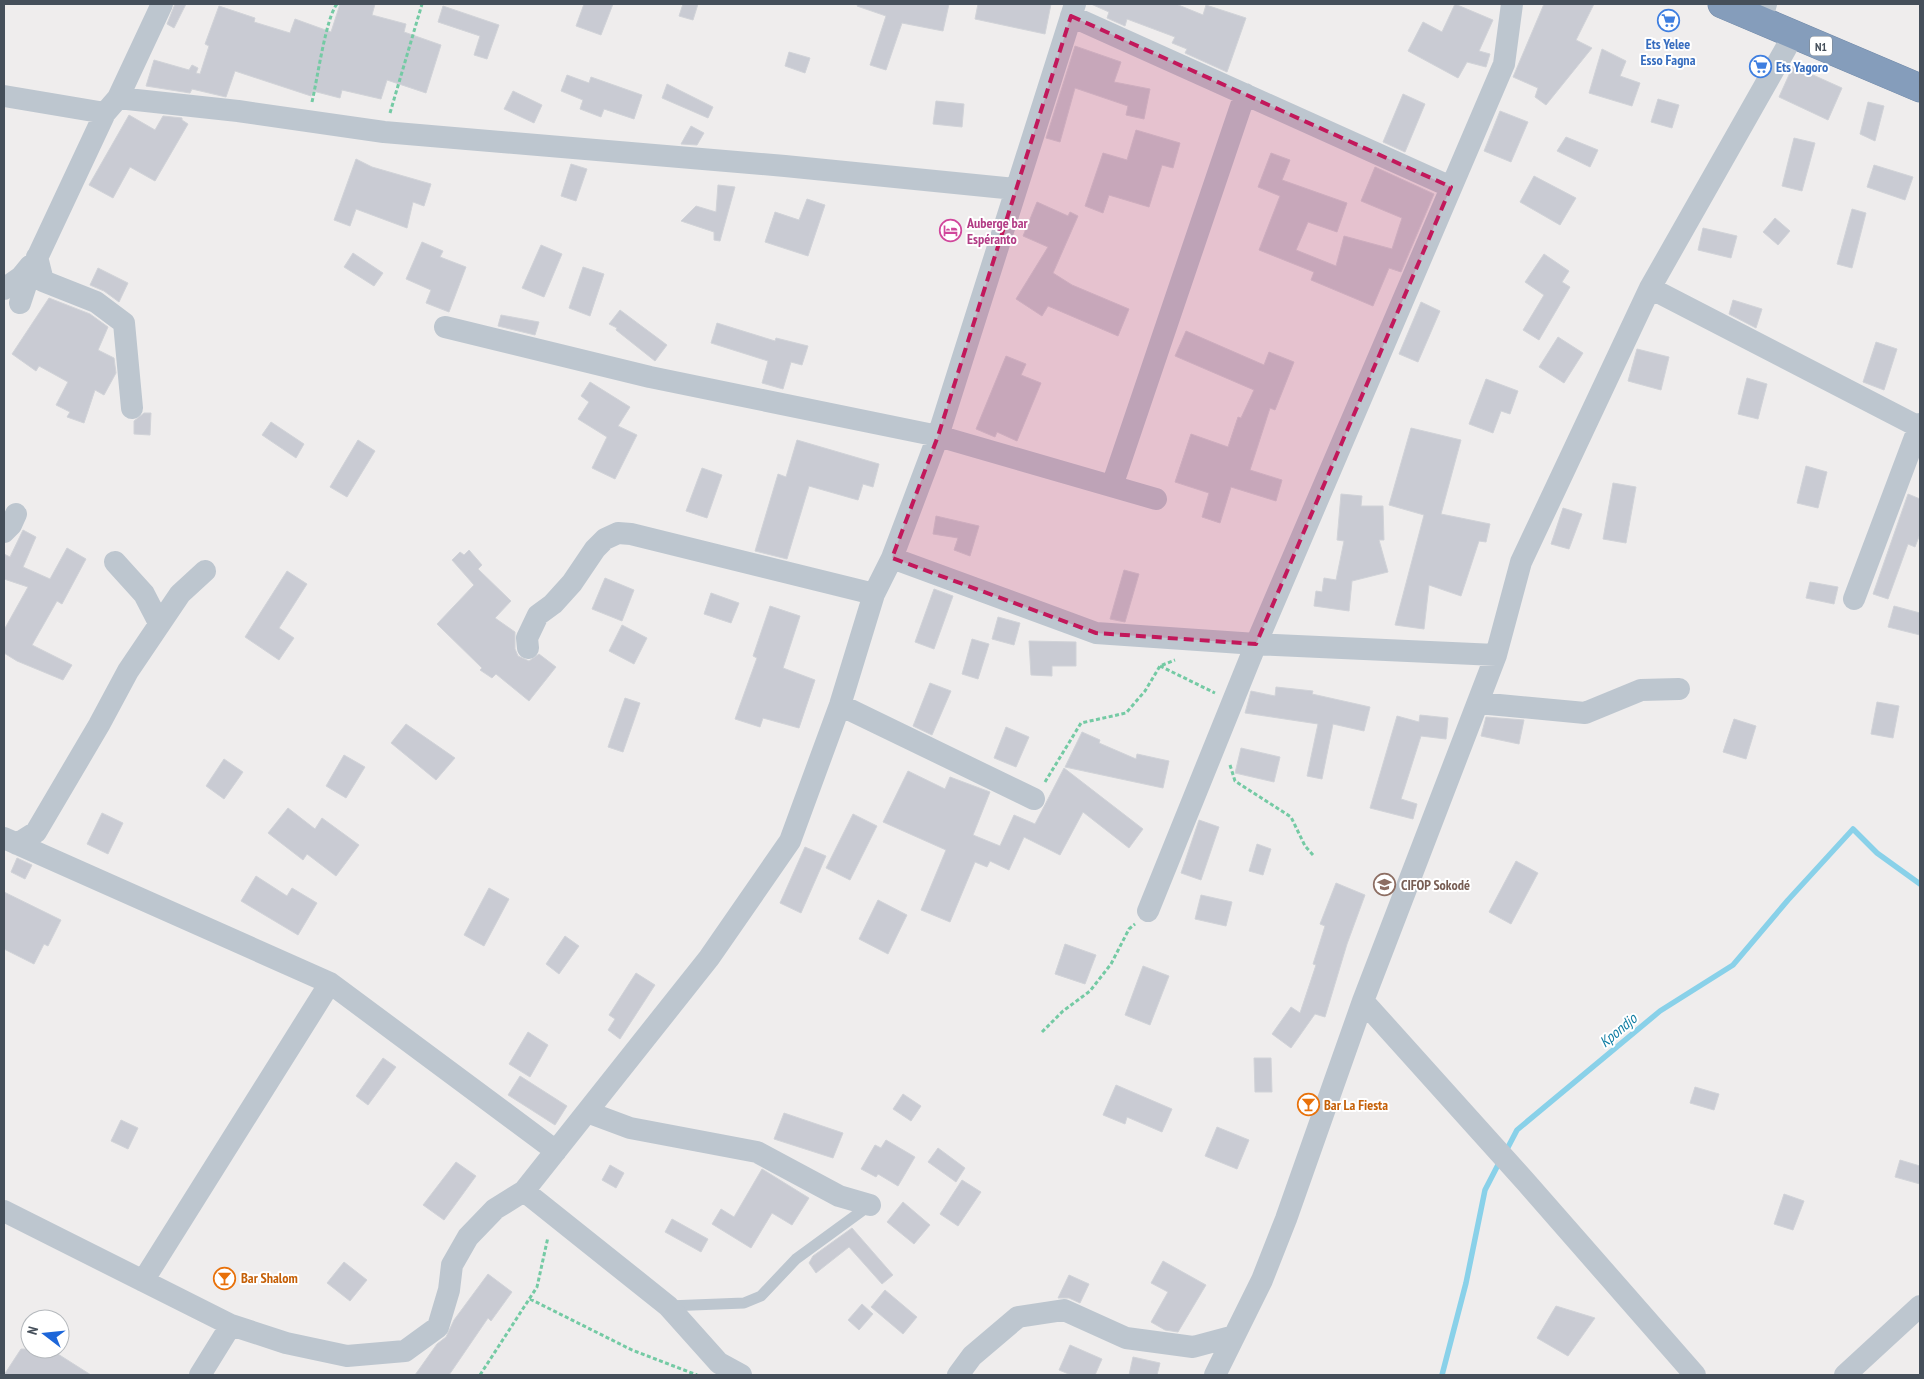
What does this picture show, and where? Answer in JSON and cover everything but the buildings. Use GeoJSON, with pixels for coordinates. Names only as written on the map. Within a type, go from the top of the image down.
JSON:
{"type":"FeatureCollection","features":[{"type":"Feature","properties":{"kind":"highway","name":"N1"},"geometry":{"type":"LineString","coordinates":[[1722,4],[1764,12],[1794,34],[1920,88]]}},
{"type":"Feature","properties":{"kind":"street"},"geometry":{"type":"LineString","coordinates":[[12,296],[37,257],[162,4]]}},
{"type":"Feature","properties":{"kind":"street"},"geometry":{"type":"LineString","coordinates":[[1148,911],[1256,644],[1504,64],[1512,4]]}},
{"type":"Feature","properties":{"kind":"street"},"geometry":{"type":"LineString","coordinates":[[4,1211],[231,1325],[286,1343],[347,1356],[405,1351],[438,1328],[449,1290],[452,1264],[468,1237],[495,1209],[524,1191],[709,958],[790,841],[840,705],[874,594],[892,558],[938,436],[1073,10],[1245,94],[1451,187]]}},
{"type":"Feature","properties":{"kind":"street"},"geometry":{"type":"LineString","coordinates":[[1215,1375],[1262,1280],[1286,1219],[1363,1000],[1496,655],[1522,562],[1650,288],[1794,34]]}},
{"type":"Feature","properties":{"kind":"street"},"geometry":{"type":"LineString","coordinates":[[1112,486],[1245,94]]}},
{"type":"Feature","properties":{"kind":"street"},"geometry":{"type":"LineString","coordinates":[[4,96],[111,106],[238,110],[384,132],[785,166],[1015,189]]}},
{"type":"Feature","properties":{"kind":"street"},"geometry":{"type":"LineString","coordinates":[[37,257],[43,281],[96,302],[124,323],[132,408]]}},
{"type":"Feature","properties":{"kind":"street"},"geometry":{"type":"LineString","coordinates":[[1650,288],[1920,425],[1854,599]]}},
{"type":"Feature","properties":{"kind":"street"},"geometry":{"type":"LineString","coordinates":[[445,327],[650,377],[938,436],[1156,498]]}},
{"type":"Feature","properties":{"kind":"street"},"geometry":{"type":"LineString","coordinates":[[528,648],[527,638],[538,615],[553,604],[572,583],[605,539],[618,533],[874,594]]}},
{"type":"Feature","properties":{"kind":"street"},"geometry":{"type":"LineString","coordinates":[[892,558],[1096,633],[1256,644],[1496,655]]}},
{"type":"Feature","properties":{"kind":"street"},"geometry":{"type":"LineString","coordinates":[[115,562],[144,594],[159,623]]}},
{"type":"Feature","properties":{"kind":"street"},"geometry":{"type":"LineString","coordinates":[[7,840],[36,832],[99,725],[128,671],[180,594],[205,570]]}},
{"type":"Feature","properties":{"kind":"street"},"geometry":{"type":"LineString","coordinates":[[1478,702],[1585,713],[1641,690],[1679,688]]}},
{"type":"Feature","properties":{"kind":"street"},"geometry":{"type":"LineString","coordinates":[[840,705],[1034,800]]}},
{"type":"Feature","properties":{"kind":"street"},"geometry":{"type":"LineString","coordinates":[[7,840],[330,983],[556,1151]]}},
{"type":"Feature","properties":{"kind":"street"},"geometry":{"type":"LineString","coordinates":[[143,1281],[330,983]]}},
{"type":"Feature","properties":{"kind":"street"},"geometry":{"type":"LineString","coordinates":[[1363,1000],[1695,1375]]}},
{"type":"Feature","properties":{"kind":"street"},"geometry":{"type":"LineString","coordinates":[[587,1112],[630,1128],[757,1152],[839,1196],[870,1206]]}},
{"type":"Feature","properties":{"kind":"street"},"geometry":{"type":"LineString","coordinates":[[524,1191],[668,1306],[719,1363],[741,1375]]}},
{"type":"Feature","properties":{"kind":"street"},"geometry":{"type":"LineString","coordinates":[[1845,1375],[1920,1306]]}},
{"type":"Feature","properties":{"kind":"street"},"geometry":{"type":"LineString","coordinates":[[958,1375],[972,1356],[1018,1317],[1064,1310],[1126,1338],[1193,1347],[1234,1336]]}},
{"type":"Feature","properties":{"kind":"street"},"geometry":{"type":"LineString","coordinates":[[200,1375],[231,1325]]}},
{"type":"Feature","properties":{"kind":"lane"},"geometry":{"type":"LineString","coordinates":[[668,1306],[744,1303],[761,1296],[796,1259],[870,1206]]}},
{"type":"Feature","properties":{"kind":"path"},"geometry":{"type":"LineString","coordinates":[[308,120],[328,32],[337,4]]}},
{"type":"Feature","properties":{"kind":"path"},"geometry":{"type":"LineString","coordinates":[[384,132],[422,4]]}},
{"type":"Feature","properties":{"kind":"path"},"geometry":{"type":"LineString","coordinates":[[1034,800],[1081,724],[1126,713],[1145,691],[1160,666],[1178,659]]}},
{"type":"Feature","properties":{"kind":"path"},"geometry":{"type":"LineString","coordinates":[[1160,666],[1185,680],[1215,692],[1224,724]]}},
{"type":"Feature","properties":{"kind":"path"},"geometry":{"type":"LineString","coordinates":[[1228,758],[1235,781],[1291,817],[1305,846],[1314,856]]}},
{"type":"Feature","properties":{"kind":"path"},"geometry":{"type":"LineString","coordinates":[[1042,1032],[1063,1011],[1090,991],[1111,964],[1129,929],[1148,911]]}},
{"type":"Feature","properties":{"kind":"path"},"geometry":{"type":"LineString","coordinates":[[480,1375],[537,1287],[552,1214]]}},
{"type":"Feature","properties":{"kind":"path"},"geometry":{"type":"LineString","coordinates":[[530,1299],[632,1350],[697,1375]]}},
{"type":"Feature","properties":{"kind":"highlighted area"},"geometry":{"type":"Polygon","coordinates":[[[1071,16],[1451,187],[1256,644],[1096,633],[892,558],[938,436],[1071,16]]]}},
{"type":"Feature","properties":{"kind":"waterway","name":"Kpondjo"},"geometry":{"type":"LineString","coordinates":[[1506,1151],[1517,1130],[1660,1011],[1733,965],[1788,900],[1853,829],[1877,853],[1920,884]]}},
{"type":"Feature","properties":{"kind":"waterway","name":"Kpondjo"},"geometry":{"type":"LineString","coordinates":[[1442,1375],[1466,1283],[1485,1190],[1500,1161]]}},
{"type":"Feature","properties":{"kind":"place","name":"Ets Yelee Esso Fagna"},"geometry":{"type":"Point","coordinates":[1668,21]}},
{"type":"Feature","properties":{"kind":"place","name":"Ets Yagoro"},"geometry":{"type":"Point","coordinates":[1760,67]}},
{"type":"Feature","properties":{"kind":"place","name":"Auberge bar Espéranto"},"geometry":{"type":"Point","coordinates":[951,231]}},
{"type":"Feature","properties":{"kind":"place","name":"CIFOP Sokodé"},"geometry":{"type":"Point","coordinates":[1385,885]}},
{"type":"Feature","properties":{"kind":"place","name":"Bar La Fiesta"},"geometry":{"type":"Point","coordinates":[1308,1105]}},
{"type":"Feature","properties":{"kind":"place","name":"Bar Shalom"},"geometry":{"type":"Point","coordinates":[225,1278]}}]}
